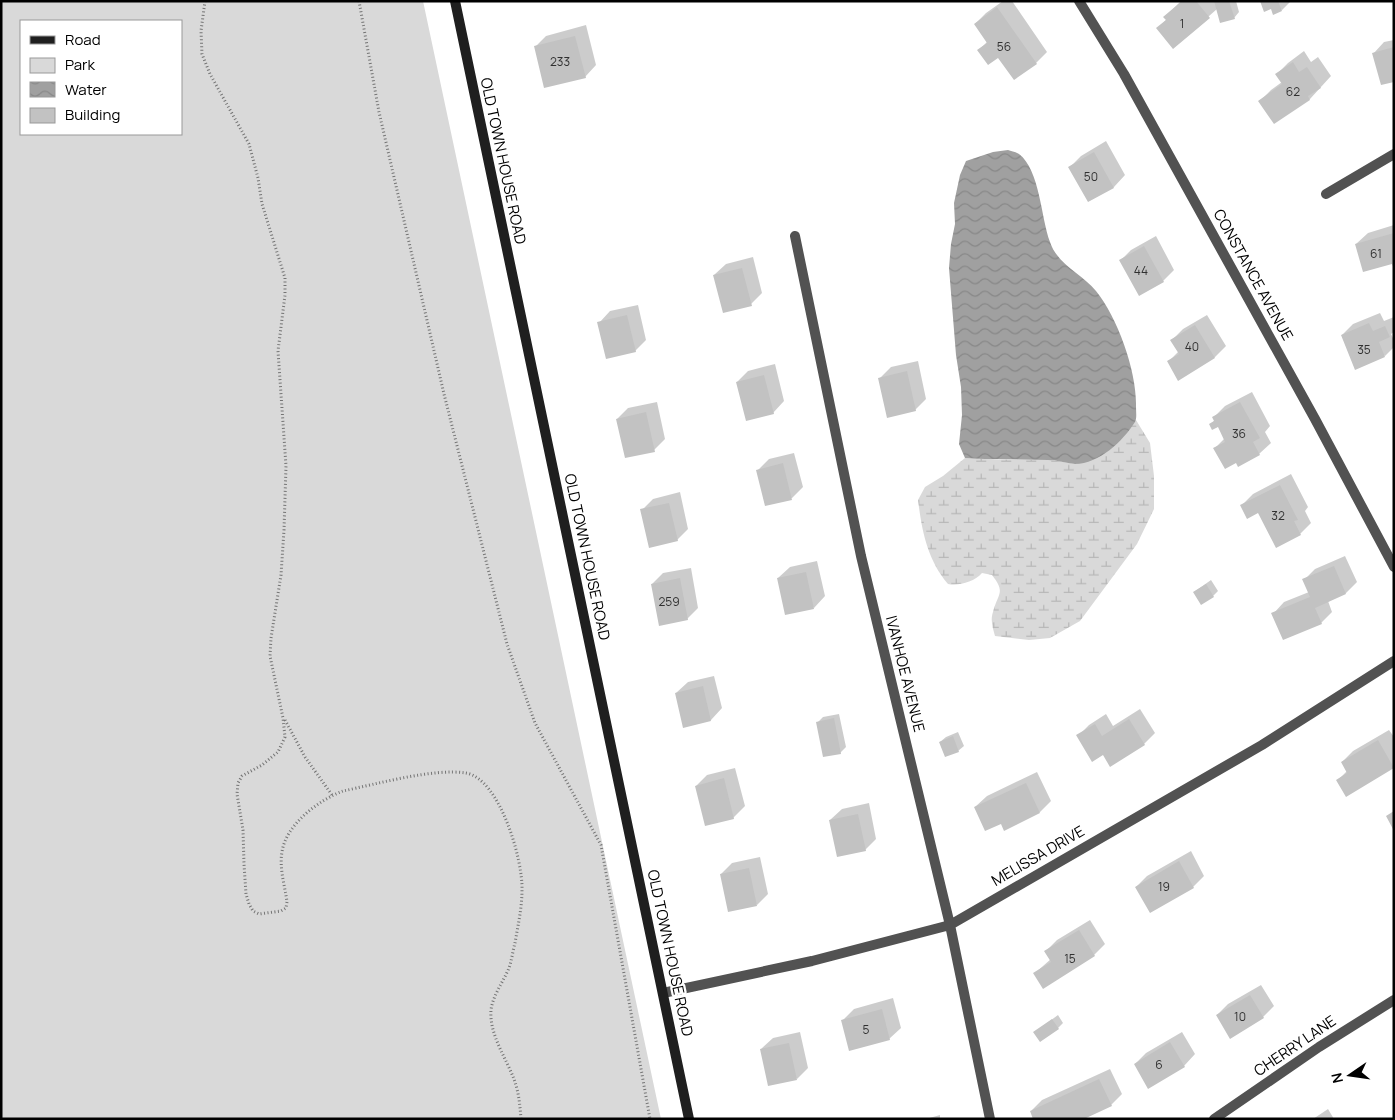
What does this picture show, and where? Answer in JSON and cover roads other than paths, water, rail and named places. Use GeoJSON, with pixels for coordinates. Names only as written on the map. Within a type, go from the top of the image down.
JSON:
{"type":"FeatureCollection","features":[{"type":"Feature","properties":{"kind":"main road","name":"OLD TOWN HOUSE ROAD"},"geometry":{"type":"LineString","coordinates":[[455,1],[689,1119]]}},
{"type":"Feature","properties":{"kind":"street","name":"CONSTANCE AVENUE"},"geometry":{"type":"LineString","coordinates":[[1079,1],[1124,74],[1310,410],[1394,568]]}},
{"type":"Feature","properties":{"kind":"street"},"geometry":{"type":"LineString","coordinates":[[1326,194],[1367,168],[1394,154]]}},
{"type":"Feature","properties":{"kind":"street","name":"IVANHOE AVENUE"},"geometry":{"type":"LineString","coordinates":[[795,236],[861,556],[950,925],[990,1119]]}},
{"type":"Feature","properties":{"kind":"street","name":"MELISSA DRIVE"},"geometry":{"type":"LineString","coordinates":[[663,993],[812,961],[950,925],[1262,745],[1394,661]]}},
{"type":"Feature","properties":{"kind":"street","name":"CHERRY LANE"},"geometry":{"type":"LineString","coordinates":[[1214,1119],[1319,1047],[1394,1000]]}},
{"type":"Feature","properties":{"kind":"water"},"geometry":{"type":"Polygon","coordinates":[[[1008,150],[1019,154],[1026,161],[1031,171],[1036,183],[1053,250],[1064,263],[1096,291],[1104,302],[1119,330],[1130,362],[1135,393],[1135,422],[1124,437],[1110,450],[1084,463],[1075,464],[1051,460],[965,458],[959,444],[962,415],[961,387],[956,355],[949,268],[955,224],[954,203],[960,175],[966,161],[993,152],[1008,150]]]}}]}
